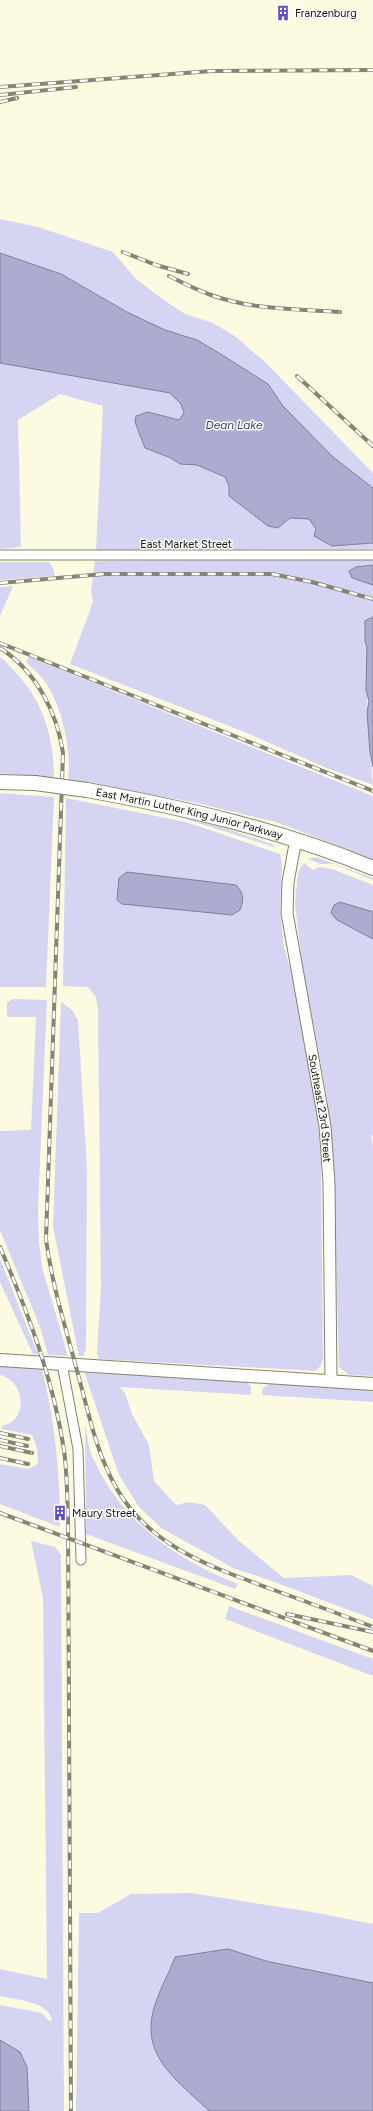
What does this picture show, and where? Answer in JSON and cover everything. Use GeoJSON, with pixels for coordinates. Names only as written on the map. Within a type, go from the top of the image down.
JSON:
{"type":"FeatureCollection","features":[{"type":"Feature","properties":{"kind":"main road","name":"East Martin Luther King Junior Parkway"},"geometry":{"type":"LineString","coordinates":[[0,782],[35,783],[87,790],[207,813],[296,839],[373,868]]}},
{"type":"Feature","properties":{"kind":"main road"},"geometry":{"type":"LineString","coordinates":[[0,1360],[373,1384]]}},
{"type":"Feature","properties":{"kind":"street","name":"East Market Street"},"geometry":{"type":"LineString","coordinates":[[0,555],[373,555]]}},
{"type":"Feature","properties":{"kind":"street","name":"Southeast 23rd Street"},"geometry":{"type":"LineString","coordinates":[[296,839],[288,882],[287,912],[325,1126],[329,1183],[331,1381]]}},
{"type":"Feature","properties":{"kind":"street"},"geometry":{"type":"LineString","coordinates":[[62,1364],[78,1449],[81,1560]]}},
{"type":"Feature","properties":{"kind":"shaded area"},"geometry":{"type":"Polygon","coordinates":[[[0,219],[38,227],[113,252],[135,278],[161,298],[185,314],[213,323],[235,336],[267,364],[373,473],[373,488],[333,457],[283,406],[268,384],[219,353],[197,340],[165,330],[127,312],[61,274],[0,253],[0,219]]]}},
{"type":"Feature","properties":{"kind":"shaded area"},"geometry":{"type":"Polygon","coordinates":[[[0,363],[170,393],[181,404],[184,413],[179,420],[148,412],[136,416],[135,422],[145,448],[171,458],[180,464],[197,465],[225,477],[229,486],[229,496],[268,526],[278,528],[290,518],[310,519],[332,546],[373,543],[373,549],[96,550],[103,406],[60,394],[18,420],[21,547],[0,549],[0,363]]]}},
{"type":"Feature","properties":{"kind":"shaded area"},"geometry":{"type":"Polygon","coordinates":[[[373,559],[373,617],[365,621],[365,641],[367,647],[367,712],[373,785],[329,769],[242,731],[70,664],[93,602],[91,590],[95,561],[373,559]]]}},
{"type":"Feature","properties":{"kind":"shaded area"},"geometry":{"type":"Polygon","coordinates":[[[0,562],[49,562],[53,568],[55,576],[0,580],[0,562]]]}},
{"type":"Feature","properties":{"kind":"shaded area"},"geometry":{"type":"Polygon","coordinates":[[[13,586],[0,616],[0,587],[13,586]]]}},
{"type":"Feature","properties":{"kind":"shaded area"},"geometry":{"type":"Polygon","coordinates":[[[0,657],[27,686],[41,710],[46,723],[52,750],[54,778],[0,773],[0,657]]]}},
{"type":"Feature","properties":{"kind":"shaded area"},"geometry":{"type":"Polygon","coordinates":[[[29,657],[373,796],[373,859],[276,822],[192,802],[68,780],[69,769],[67,743],[61,716],[45,682],[26,662],[29,657]]]}},
{"type":"Feature","properties":{"kind":"shaded area"},"geometry":{"type":"Polygon","coordinates":[[[0,793],[54,797],[46,987],[0,987],[0,793]]]}},
{"type":"Feature","properties":{"kind":"shaded area"},"geometry":{"type":"Polygon","coordinates":[[[66,798],[186,822],[280,854],[282,863],[280,910],[284,947],[291,971],[317,1111],[321,1162],[323,1358],[321,1365],[316,1371],[99,1359],[97,1353],[101,1288],[98,1009],[96,997],[88,987],[63,986],[66,798]]]}},
{"type":"Feature","properties":{"kind":"shaded area"},"geometry":{"type":"Polygon","coordinates":[[[163,812],[182,814],[272,844],[277,848],[163,812]]]}},
{"type":"Feature","properties":{"kind":"shaded area"},"geometry":{"type":"Polygon","coordinates":[[[316,857],[373,878],[373,880],[334,864],[321,864],[308,859],[316,857]]]}},
{"type":"Feature","properties":{"kind":"shaded area"},"geometry":{"type":"Polygon","coordinates":[[[304,863],[313,870],[319,867],[332,869],[373,885],[373,912],[341,902],[337,920],[373,939],[373,1135],[371,1137],[373,1147],[373,1376],[349,1375],[339,1367],[333,1153],[327,1097],[302,963],[295,904],[298,872],[304,863]]]}},
{"type":"Feature","properties":{"kind":"shaded area"},"geometry":{"type":"Polygon","coordinates":[[[12,999],[47,1000],[38,1210],[39,1241],[42,1267],[68,1356],[48,1355],[40,1327],[0,1230],[0,1131],[31,1130],[36,1017],[7,1017],[7,1003],[12,999]]]}},
{"type":"Feature","properties":{"kind":"shaded area"},"geometry":{"type":"Polygon","coordinates":[[[61,1002],[72,1010],[78,1020],[87,1169],[86,1349],[83,1356],[79,1356],[53,1227],[61,1002]]]}},
{"type":"Feature","properties":{"kind":"shaded area"},"geometry":{"type":"Polygon","coordinates":[[[0,1259],[38,1354],[33,1354],[0,1282],[0,1259]]]}},
{"type":"Feature","properties":{"kind":"shaded area"},"geometry":{"type":"Polygon","coordinates":[[[0,1365],[42,1368],[56,1447],[60,1527],[0,1504],[0,1464],[28,1469],[38,1464],[37,1448],[32,1435],[2,1429],[2,1426],[13,1421],[18,1414],[21,1401],[16,1387],[12,1382],[0,1375],[0,1365]]]}},
{"type":"Feature","properties":{"kind":"shaded area"},"geometry":{"type":"Polygon","coordinates":[[[84,1371],[245,1381],[251,1386],[251,1395],[120,1387],[125,1393],[132,1414],[149,1445],[154,1481],[176,1505],[189,1502],[205,1505],[238,1540],[284,1578],[351,1575],[373,1586],[373,1619],[261,1577],[235,1569],[161,1528],[139,1507],[119,1475],[84,1371]]]}},
{"type":"Feature","properties":{"kind":"shaded area"},"geometry":{"type":"Polygon","coordinates":[[[271,1383],[373,1390],[373,1402],[262,1395],[263,1388],[271,1383]]]}},
{"type":"Feature","properties":{"kind":"shaded area"},"geometry":{"type":"Polygon","coordinates":[[[85,1424],[90,1451],[93,1458],[111,1490],[125,1508],[158,1540],[197,1565],[238,1584],[235,1589],[86,1534],[85,1424]]]}},
{"type":"Feature","properties":{"kind":"shaded area"},"geometry":{"type":"Polygon","coordinates":[[[31,1541],[55,1547],[61,1555],[64,2111],[0,2111],[0,2005],[42,2013],[49,2021],[52,2020],[49,2014],[38,2005],[0,1996],[0,1969],[47,1979],[43,1598],[31,1541]]]}},
{"type":"Feature","properties":{"kind":"shaded area"},"geometry":{"type":"Polygon","coordinates":[[[229,1606],[373,1659],[373,1676],[225,1619],[229,1606]]]}},
{"type":"Feature","properties":{"kind":"shaded area"},"geometry":{"type":"Polygon","coordinates":[[[191,1893],[312,1912],[373,1924],[373,1983],[266,1961],[228,1949],[176,1957],[150,2027],[155,2052],[164,2066],[209,2111],[76,2111],[79,1913],[98,1913],[131,1894],[191,1893]]]}},
{"type":"Feature","properties":{"kind":"water","name":"Dean Lake"},"geometry":{"type":"Polygon","coordinates":[[[0,253],[61,274],[127,312],[165,330],[197,340],[268,384],[283,406],[333,457],[373,488],[373,543],[332,546],[314,536],[316,529],[309,519],[290,518],[278,528],[268,526],[229,496],[229,486],[225,477],[197,465],[180,464],[171,458],[145,448],[135,422],[136,416],[148,412],[179,420],[184,413],[181,404],[170,393],[0,363],[0,253]]]}},
{"type":"Feature","properties":{"kind":"water"},"geometry":{"type":"Polygon","coordinates":[[[373,565],[373,585],[352,578],[349,571],[356,567],[373,565]]]}},
{"type":"Feature","properties":{"kind":"water"},"geometry":{"type":"Polygon","coordinates":[[[372,617],[373,767],[370,752],[367,712],[369,701],[366,690],[367,647],[365,641],[365,621],[372,617]]]}},
{"type":"Feature","properties":{"kind":"water"},"geometry":{"type":"Polygon","coordinates":[[[127,872],[236,885],[241,891],[243,900],[240,910],[232,915],[122,904],[117,900],[119,878],[127,872]]]}},
{"type":"Feature","properties":{"kind":"water"},"geometry":{"type":"Polygon","coordinates":[[[340,902],[373,912],[373,939],[337,920],[331,913],[334,905],[340,902]]]}},
{"type":"Feature","properties":{"kind":"water"},"geometry":{"type":"Polygon","coordinates":[[[228,1949],[266,1961],[373,1983],[373,2111],[209,2111],[172,2076],[155,2051],[151,2036],[151,2020],[158,1996],[175,1957],[228,1949]]]}},
{"type":"Feature","properties":{"kind":"water"},"geometry":{"type":"Polygon","coordinates":[[[0,2040],[20,2052],[27,2067],[29,2111],[0,2111],[0,2040]]]}},
{"type":"Feature","properties":{"kind":"railway"},"geometry":{"type":"LineString","coordinates":[[0,87],[212,71],[373,70]]}},
{"type":"Feature","properties":{"kind":"railway"},"geometry":{"type":"LineString","coordinates":[[0,95],[76,87]]}},
{"type":"Feature","properties":{"kind":"railway"},"geometry":{"type":"LineString","coordinates":[[0,102],[17,98]]}},
{"type":"Feature","properties":{"kind":"railway"},"geometry":{"type":"LineString","coordinates":[[123,252],[156,265],[188,274]]}},
{"type":"Feature","properties":{"kind":"railway"},"geometry":{"type":"LineString","coordinates":[[169,276],[206,293],[243,304],[275,308],[340,312]]}},
{"type":"Feature","properties":{"kind":"railway"},"geometry":{"type":"LineString","coordinates":[[297,376],[373,446]]}},
{"type":"Feature","properties":{"kind":"railway"},"geometry":{"type":"LineString","coordinates":[[0,583],[104,574],[272,574],[312,582],[373,599]]}},
{"type":"Feature","properties":{"kind":"railway"},"geometry":{"type":"LineString","coordinates":[[0,643],[373,791]]}},
{"type":"Feature","properties":{"kind":"railway"},"geometry":{"type":"LineString","coordinates":[[0,648],[13,657],[24,668],[43,694],[56,723],[63,753],[46,1239],[60,1309],[90,1420],[104,1463],[117,1489],[131,1509],[147,1526],[184,1552],[227,1572],[373,1627]]}},
{"type":"Feature","properties":{"kind":"railway"},"geometry":{"type":"LineString","coordinates":[[0,1247],[30,1321],[46,1372],[59,1423],[66,1466],[68,1516],[71,2111]]}},
{"type":"Feature","properties":{"kind":"railway"},"geometry":{"type":"LineString","coordinates":[[0,1433],[28,1439]]}},
{"type":"Feature","properties":{"kind":"railway"},"geometry":{"type":"LineString","coordinates":[[0,1440],[27,1446]]}},
{"type":"Feature","properties":{"kind":"railway"},"geometry":{"type":"LineString","coordinates":[[0,1446],[32,1453]]}},
{"type":"Feature","properties":{"kind":"railway"},"geometry":{"type":"LineString","coordinates":[[0,1458],[28,1464]]}},
{"type":"Feature","properties":{"kind":"railway"},"geometry":{"type":"LineString","coordinates":[[0,1513],[373,1651]]}},
{"type":"Feature","properties":{"kind":"railway"},"geometry":{"type":"LineString","coordinates":[[287,1614],[373,1632]]}},
{"type":"Feature","properties":{"kind":"place","name":"Franzenburg"},"geometry":{"type":"Point","coordinates":[283,13]}},
{"type":"Feature","properties":{"kind":"place","name":"Maury Street"},"geometry":{"type":"Point","coordinates":[60,1513]}}]}
